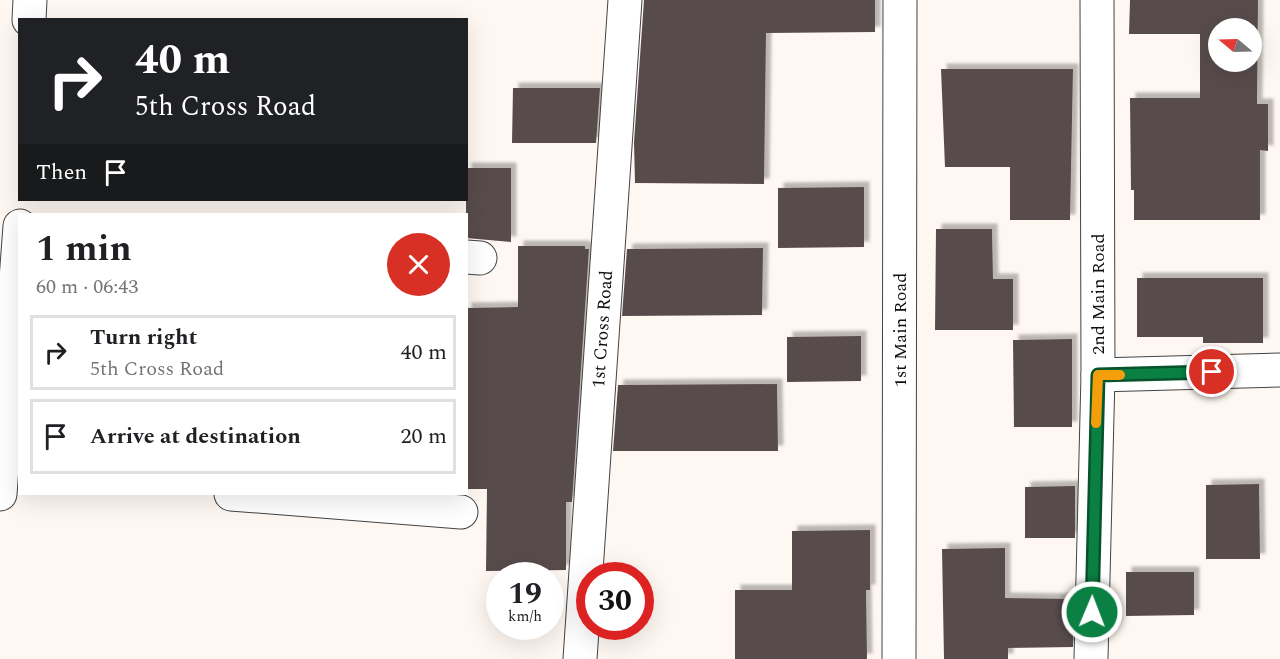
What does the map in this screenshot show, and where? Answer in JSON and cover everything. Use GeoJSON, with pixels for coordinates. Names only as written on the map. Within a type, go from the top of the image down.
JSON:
{"type":"FeatureCollection","features":[{"type":"Feature","properties":{"kind":"street"},"geometry":{"type":"LineString","coordinates":[[29,18],[30,0]]}},
{"type":"Feature","properties":{"kind":"street","name":"1st Cross Road"},"geometry":{"type":"LineString","coordinates":[[580,659],[625,0]]}},
{"type":"Feature","properties":{"kind":"street","name":"1st Main Road"},"geometry":{"type":"LineString","coordinates":[[899,659],[900,0]]}},
{"type":"Feature","properties":{"kind":"street","name":"2nd Main Road"},"geometry":{"type":"LineString","coordinates":[[1091,659],[1098,375],[1097,0]]}},
{"type":"Feature","properties":{"kind":"street"},"geometry":{"type":"LineString","coordinates":[[0,494],[18,242]]}},
{"type":"Feature","properties":{"kind":"street"},"geometry":{"type":"LineString","coordinates":[[1098,375],[1280,370]]}},
{"type":"Feature","properties":{"kind":"street"},"geometry":{"type":"LineString","coordinates":[[1,474],[18,476]]}},
{"type":"Feature","properties":{"kind":"street"},"geometry":{"type":"LineString","coordinates":[[244,495],[461,512]]}},
{"type":"Feature","properties":{"kind":"building"},"geometry":{"type":"Polygon","coordinates":[[[644,0],[875,0],[875,32],[766,33],[764,184],[635,183],[634,142],[644,0]]]}},
{"type":"Feature","properties":{"kind":"building"},"geometry":{"type":"Polygon","coordinates":[[[1130,0],[1258,0],[1258,18],[1208,18],[1208,72],[1257,72],[1257,104],[1268,104],[1268,151],[1260,150],[1260,220],[1134,220],[1134,190],[1131,190],[1130,98],[1200,98],[1200,34],[1129,34],[1130,0]]]}},
{"type":"Feature","properties":{"kind":"building"},"geometry":{"type":"Polygon","coordinates":[[[941,69],[1073,69],[1070,220],[1010,220],[1010,167],[945,167],[941,69]]]}},
{"type":"Feature","properties":{"kind":"building"},"geometry":{"type":"Polygon","coordinates":[[[513,88],[600,88],[596,143],[512,143],[513,88]]]}},
{"type":"Feature","properties":{"kind":"building"},"geometry":{"type":"Polygon","coordinates":[[[468,168],[511,168],[511,242],[468,238],[468,213],[466,213],[468,168]]]}},
{"type":"Feature","properties":{"kind":"building"},"geometry":{"type":"Polygon","coordinates":[[[864,187],[864,247],[778,248],[778,188],[864,187]]]}},
{"type":"Feature","properties":{"kind":"building"},"geometry":{"type":"Polygon","coordinates":[[[936,229],[992,229],[993,279],[1013,279],[1013,330],[935,330],[936,229]]]}},
{"type":"Feature","properties":{"kind":"building"},"geometry":{"type":"Polygon","coordinates":[[[518,246],[585,246],[585,249],[589,249],[572,502],[566,502],[566,570],[564,570],[564,562],[486,562],[487,489],[468,489],[468,308],[518,307],[518,246]]]}},
{"type":"Feature","properties":{"kind":"building"},"geometry":{"type":"Polygon","coordinates":[[[763,248],[762,315],[622,316],[627,249],[763,248]]]}},
{"type":"Feature","properties":{"kind":"building"},"geometry":{"type":"Polygon","coordinates":[[[1137,278],[1263,278],[1263,343],[1203,343],[1203,337],[1137,337],[1137,278]]]}},
{"type":"Feature","properties":{"kind":"building"},"geometry":{"type":"Polygon","coordinates":[[[861,336],[861,381],[787,382],[787,337],[861,336]]]}},
{"type":"Feature","properties":{"kind":"building"},"geometry":{"type":"Polygon","coordinates":[[[1072,339],[1072,427],[1014,427],[1013,340],[1072,339]]]}},
{"type":"Feature","properties":{"kind":"building"},"geometry":{"type":"Polygon","coordinates":[[[777,384],[778,451],[613,451],[618,385],[777,384]]]}},
{"type":"Feature","properties":{"kind":"building"},"geometry":{"type":"Polygon","coordinates":[[[1259,484],[1260,559],[1206,559],[1206,485],[1259,484]]]}},
{"type":"Feature","properties":{"kind":"building"},"geometry":{"type":"Polygon","coordinates":[[[1075,486],[1075,538],[1025,538],[1025,487],[1075,486]]]}},
{"type":"Feature","properties":{"kind":"building"},"geometry":{"type":"Polygon","coordinates":[[[870,530],[870,590],[866,590],[867,659],[735,659],[735,590],[792,590],[792,531],[870,530]]]}},
{"type":"Feature","properties":{"kind":"building"},"geometry":{"type":"Polygon","coordinates":[[[1005,548],[1005,598],[1074,599],[1073,647],[1008,648],[1008,659],[944,659],[942,549],[1005,548]]]}},
{"type":"Feature","properties":{"kind":"building"},"geometry":{"type":"Polygon","coordinates":[[[1126,572],[1194,572],[1194,615],[1126,616],[1126,572]]]}},
{"type":"Feature","properties":{"kind":"slow traffic"},"geometry":{"type":"LineString","coordinates":[[1096,423],[1098,375],[1120,375]]}},
{"type":"Feature","properties":{"kind":"route"},"geometry":{"type":"LineString","coordinates":[[1092,612],[1098,375],[1212,372]]}}]}
